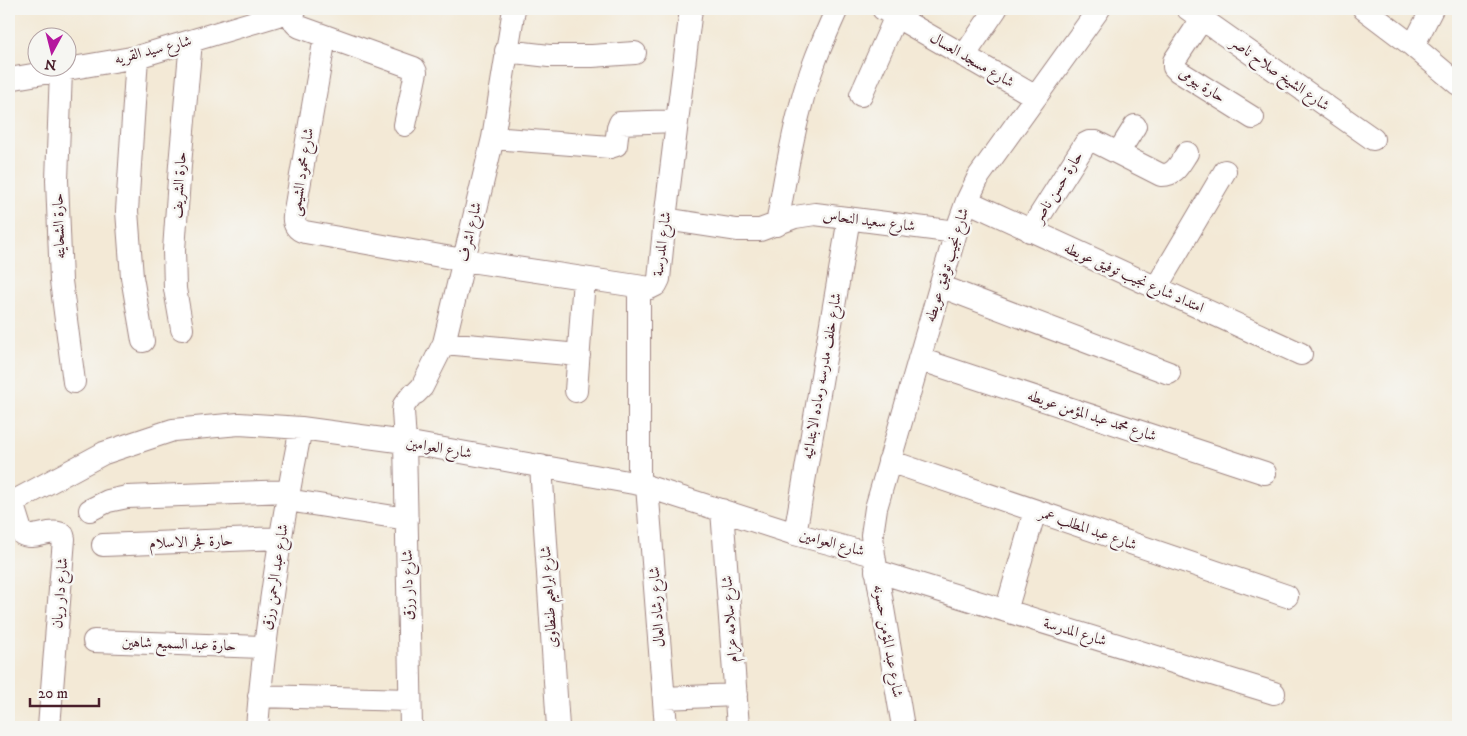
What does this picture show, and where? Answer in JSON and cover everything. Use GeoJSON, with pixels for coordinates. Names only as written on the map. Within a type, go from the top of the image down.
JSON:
{"type":"FeatureCollection","features":[{"type":"Feature","properties":{"kind":"street","name":"شارع اشرف"},"geometry":{"type":"LineString","coordinates":[[405,442],[404,405],[407,399],[422,387],[444,343],[493,138],[514,9]]}},
{"type":"Feature","properties":{"kind":"street","name":"شارع المدرسة"},"geometry":{"type":"LineString","coordinates":[[464,260],[639,287],[650,288],[658,282],[691,9]]}},
{"type":"Feature","properties":{"kind":"street"},"geometry":{"type":"LineString","coordinates":[[778,225],[787,163],[801,103],[821,44],[837,9]]}},
{"type":"Feature","properties":{"kind":"street"},"geometry":{"type":"LineString","coordinates":[[964,56],[996,9]]}},
{"type":"Feature","properties":{"kind":"street","name":"شارع نجيب توفيق عويطه"},"geometry":{"type":"LineString","coordinates":[[875,563],[872,535],[876,508],[956,232],[967,202],[979,176],[1099,9]]}},
{"type":"Feature","properties":{"kind":"street"},"geometry":{"type":"LineString","coordinates":[[1364,9],[1413,46],[1458,84]]}},
{"type":"Feature","properties":{"kind":"street"},"geometry":{"type":"LineString","coordinates":[[1413,46],[1432,9]]}},
{"type":"Feature","properties":{"kind":"street"},"geometry":{"type":"LineString","coordinates":[[295,10],[293,18],[297,26],[414,68],[416,72],[405,125]]}},
{"type":"Feature","properties":{"kind":"street","name":"شارع سيد القريه"},"geometry":{"type":"LineString","coordinates":[[78,67],[137,56],[295,10]]}},
{"type":"Feature","properties":{"kind":"street"},"geometry":{"type":"LineString","coordinates":[[861,95],[889,13]]}},
{"type":"Feature","properties":{"kind":"street","name":"شارع مسجد العسال"},"geometry":{"type":"LineString","coordinates":[[889,13],[1036,97]]}},
{"type":"Feature","properties":{"kind":"street","name":"حارة بيومى"},"geometry":{"type":"LineString","coordinates":[[1195,14],[1174,61],[1175,69],[1254,118]]}},
{"type":"Feature","properties":{"kind":"street","name":"شارع الشيخ صلاح ناصر"},"geometry":{"type":"LineString","coordinates":[[1195,14],[1373,139]]}},
{"type":"Feature","properties":{"kind":"street","name":"شارع محمود الشيمى"},"geometry":{"type":"LineString","coordinates":[[325,36],[294,216],[297,228],[306,232],[464,260]]}},
{"type":"Feature","properties":{"kind":"street","name":"حارة الشريف"},"geometry":{"type":"LineString","coordinates":[[182,329],[175,289],[174,250],[191,41]]}},
{"type":"Feature","properties":{"kind":"street"},"geometry":{"type":"LineString","coordinates":[[506,51],[558,56],[635,53]]}},
{"type":"Feature","properties":{"kind":"street"},"geometry":{"type":"LineString","coordinates":[[137,56],[127,211],[132,277],[144,342]]}},
{"type":"Feature","properties":{"kind":"street","name":"شارع سيد القريه"},"geometry":{"type":"LineString","coordinates":[[9,79],[28,76]]}},
{"type":"Feature","properties":{"kind":"street","name":"حارة الشحايته"},"geometry":{"type":"LineString","coordinates":[[61,78],[57,180],[60,272],[74,382]]}},
{"type":"Feature","properties":{"kind":"street"},"geometry":{"type":"LineString","coordinates":[[493,138],[610,147],[616,145],[620,123],[677,121]]}},
{"type":"Feature","properties":{"kind":"street"},"geometry":{"type":"LineString","coordinates":[[1118,153],[1135,126]]}},
{"type":"Feature","properties":{"kind":"street","name":"حارة حسن ناصر"},"geometry":{"type":"LineString","coordinates":[[1030,230],[1085,144],[1089,142],[1096,142],[1165,176],[1174,171],[1187,153]]}},
{"type":"Feature","properties":{"kind":"street"},"geometry":{"type":"LineString","coordinates":[[1156,288],[1225,171]]}},
{"type":"Feature","properties":{"kind":"street","name":"امتداد شارع نجيب توفيق عويطه"},"geometry":{"type":"LineString","coordinates":[[967,202],[1301,354]]}},
{"type":"Feature","properties":{"kind":"street","name":"شارع سعيد النحاس"},"geometry":{"type":"LineString","coordinates":[[665,219],[737,230],[760,230],[778,225],[795,217],[815,214],[956,232]]}},
{"type":"Feature","properties":{"kind":"street","name":"شارع خلف مدرسه رماده الابتدائيه"},"geometry":{"type":"LineString","coordinates":[[796,534],[849,218]]}},
{"type":"Feature","properties":{"kind":"street"},"geometry":{"type":"LineString","coordinates":[[576,391],[584,279]]}},
{"type":"Feature","properties":{"kind":"street"},"geometry":{"type":"LineString","coordinates":[[940,286],[1170,373]]}},
{"type":"Feature","properties":{"kind":"street","name":"شارع رشاد العال"},"geometry":{"type":"LineString","coordinates":[[639,287],[643,485],[666,727]]}},
{"type":"Feature","properties":{"kind":"street"},"geometry":{"type":"LineString","coordinates":[[444,343],[578,355]]}},
{"type":"Feature","properties":{"kind":"street","name":"شارع محمد عبد المؤمن عويطه"},"geometry":{"type":"LineString","coordinates":[[919,359],[1266,473]]}},
{"type":"Feature","properties":{"kind":"street","name":"شارع العوامين"},"geometry":{"type":"LineString","coordinates":[[10,503],[104,453],[173,430],[239,424],[301,428],[405,442],[643,485],[796,534],[875,563]]}},
{"type":"Feature","properties":{"kind":"street","name":"شارع عبد الرحمن رزق"},"geometry":{"type":"LineString","coordinates":[[257,727],[264,647],[280,538],[301,428]]}},
{"type":"Feature","properties":{"kind":"street","name":"شارع دار رزق"},"geometry":{"type":"LineString","coordinates":[[405,442],[411,727]]}},
{"type":"Feature","properties":{"kind":"street","name":"شارع عبد المطلب عمر"},"geometry":{"type":"LineString","coordinates":[[889,461],[1287,596]]}},
{"type":"Feature","properties":{"kind":"street","name":"شارع ابراهيم طنطاوى"},"geometry":{"type":"LineString","coordinates":[[541,466],[558,727]]}},
{"type":"Feature","properties":{"kind":"street"},"geometry":{"type":"LineString","coordinates":[[90,510],[108,501],[127,497],[288,495],[407,519]]}},
{"type":"Feature","properties":{"kind":"street","name":"شارع دار ريان"},"geometry":{"type":"LineString","coordinates":[[10,503],[22,534],[28,536],[58,532],[63,535],[64,539],[49,727]]}},
{"type":"Feature","properties":{"kind":"street","name":"شارع سلامه عزام"},"geometry":{"type":"LineString","coordinates":[[722,510],[738,727]]}},
{"type":"Feature","properties":{"kind":"street"},"geometry":{"type":"LineString","coordinates":[[1006,611],[1035,511]]}},
{"type":"Feature","properties":{"kind":"street","name":"حارة فجر الاسلام"},"geometry":{"type":"LineString","coordinates":[[103,545],[280,538]]}},
{"type":"Feature","properties":{"kind":"street","name":"شارع المدرسة"},"geometry":{"type":"LineString","coordinates":[[875,563],[1006,611],[1274,693]]}},
{"type":"Feature","properties":{"kind":"street","name":"شارع عبد المؤمن حسونه"},"geometry":{"type":"LineString","coordinates":[[875,563],[903,727]]}},
{"type":"Feature","properties":{"kind":"street","name":"حارة عبد السميع شاهين"},"geometry":{"type":"LineString","coordinates":[[94,640],[264,647]]}},
{"type":"Feature","properties":{"kind":"street"},"geometry":{"type":"LineString","coordinates":[[664,698],[736,695]]}},
{"type":"Feature","properties":{"kind":"street"},"geometry":{"type":"LineString","coordinates":[[259,696],[410,700]]}}]}
